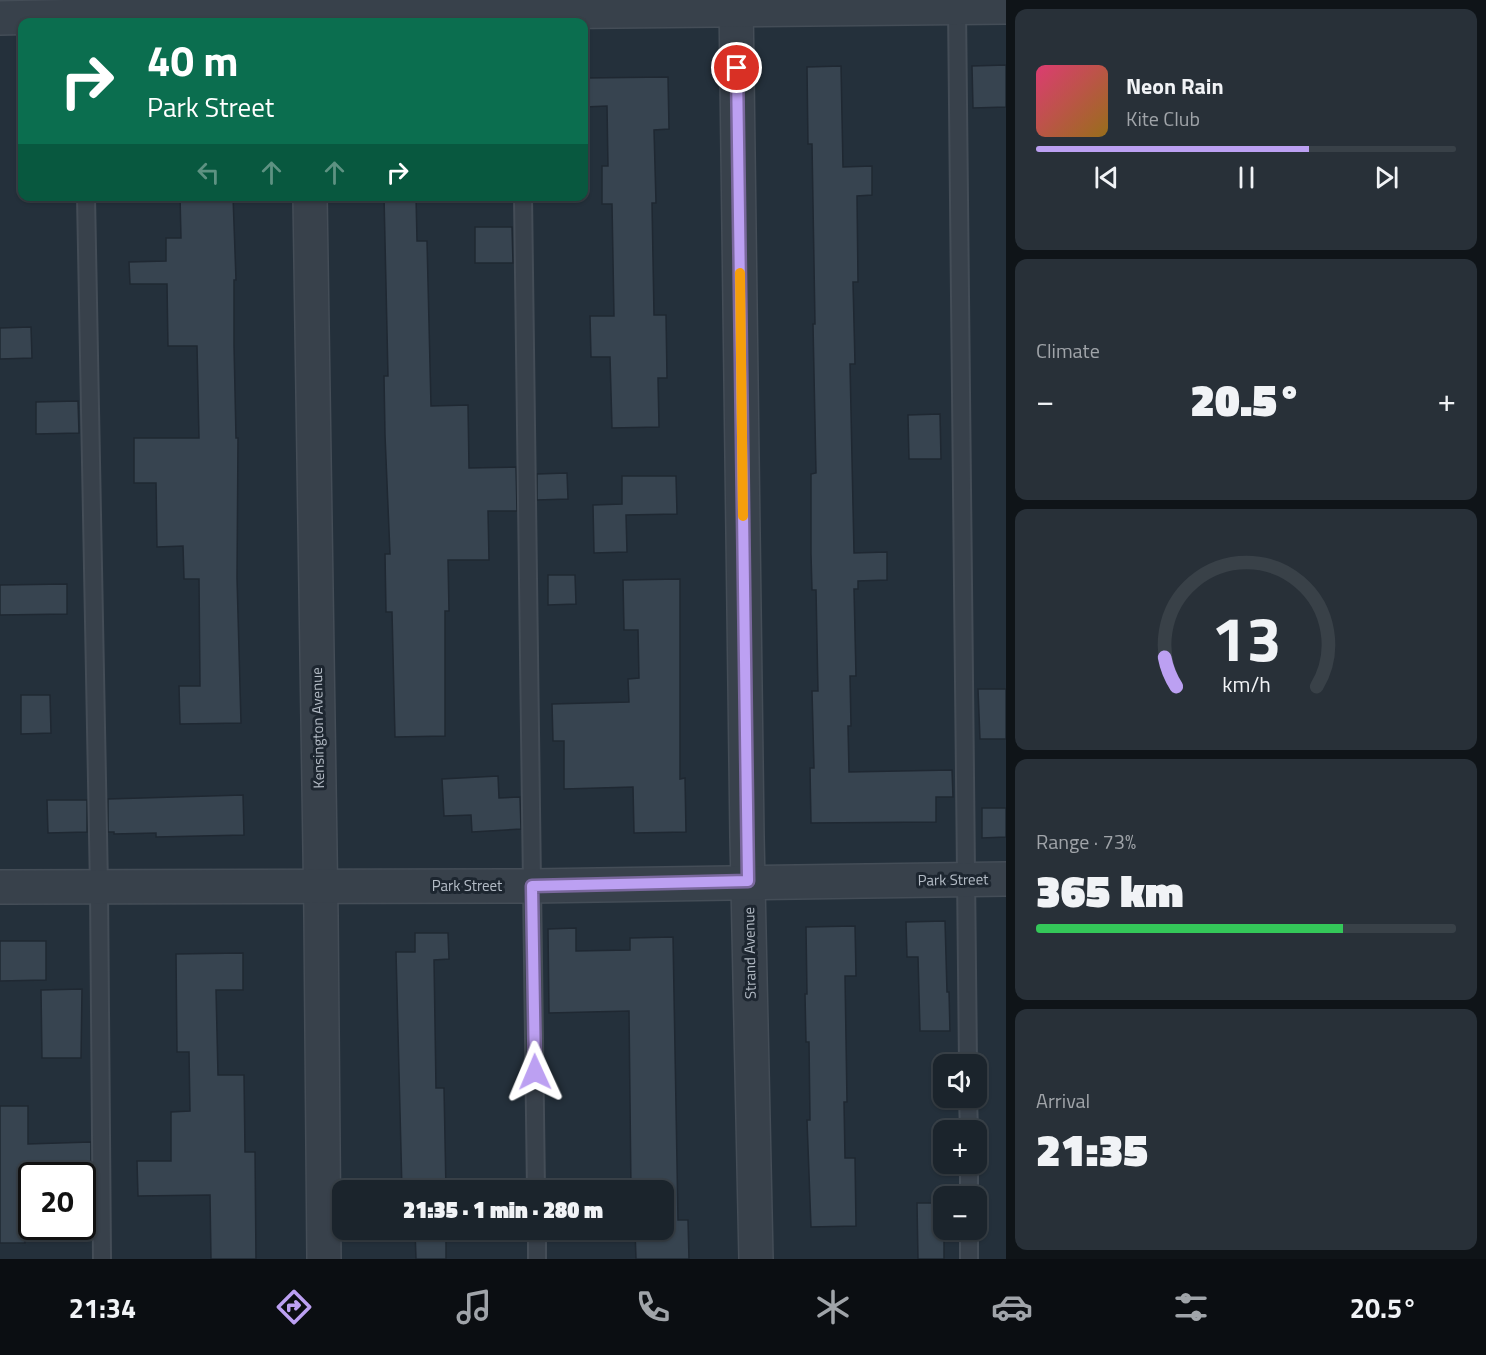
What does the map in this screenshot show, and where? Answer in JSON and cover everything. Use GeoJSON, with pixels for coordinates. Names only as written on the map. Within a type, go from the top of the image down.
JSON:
{"type":"FeatureCollection","features":[{"type":"Feature","properties":{"kind":"street"},"geometry":{"type":"LineString","coordinates":[[0,18],[83,13],[520,12],[736,4],[1006,7]]}},
{"type":"Feature","properties":{"kind":"street","name":"Strand Avenue"},"geometry":{"type":"LineString","coordinates":[[736,4],[748,881],[756,1259]]}},
{"type":"Feature","properties":{"kind":"street","name":"Kensington Avenue"},"geometry":{"type":"LineString","coordinates":[[310,201],[324,1259]]}},
{"type":"Feature","properties":{"kind":"street","name":"Park Street"},"geometry":{"type":"LineString","coordinates":[[0,887],[532,886],[748,881],[1006,879]]}},
{"type":"Feature","properties":{"kind":"lane"},"geometry":{"type":"LineString","coordinates":[[957,8],[968,1054]]}},
{"type":"Feature","properties":{"kind":"lane"},"geometry":{"type":"LineString","coordinates":[[86,201],[99,887],[102,1259]]}},
{"type":"Feature","properties":{"kind":"lane"},"geometry":{"type":"LineString","coordinates":[[523,201],[536,1180]]}},
{"type":"Feature","properties":{"kind":"lane"},"geometry":{"type":"LineString","coordinates":[[537,1240],[537,1259]]}},
{"type":"Feature","properties":{"kind":"lane"},"geometry":{"type":"LineString","coordinates":[[969,1240],[969,1259]]}},
{"type":"Feature","properties":{"kind":"building"},"geometry":{"type":"Polygon","coordinates":[[[1006,65],[1006,107],[973,108],[972,66],[1006,65]]]}},
{"type":"Feature","properties":{"kind":"building"},"geometry":{"type":"Polygon","coordinates":[[[841,66],[843,167],[872,166],[872,195],[857,196],[858,282],[853,282],[855,364],[850,364],[854,553],[887,552],[887,580],[858,581],[858,589],[854,589],[856,676],[850,676],[849,772],[952,770],[953,797],[936,797],[936,822],[811,823],[810,768],[814,768],[812,691],[818,691],[816,590],[812,590],[811,554],[811,474],[816,473],[813,324],[815,324],[812,144],[808,144],[807,67],[841,66]]]}},
{"type":"Feature","properties":{"kind":"building"},"geometry":{"type":"Polygon","coordinates":[[[668,77],[669,129],[654,130],[656,203],[652,203],[654,315],[666,315],[667,378],[658,378],[659,427],[612,428],[610,357],[591,357],[590,316],[614,316],[612,204],[602,204],[602,166],[608,166],[607,106],[588,107],[588,78],[668,77]]]}},
{"type":"Feature","properties":{"kind":"building"},"geometry":{"type":"Polygon","coordinates":[[[180,201],[233,201],[236,280],[234,280],[234,345],[236,438],[238,438],[237,578],[241,723],[180,724],[179,686],[200,686],[199,579],[184,579],[183,546],[157,547],[156,483],[134,483],[134,438],[199,438],[197,346],[168,346],[167,284],[130,284],[129,262],[166,261],[166,238],[181,238],[180,201]]]}},
{"type":"Feature","properties":{"kind":"building"},"geometry":{"type":"Polygon","coordinates":[[[384,201],[416,201],[417,241],[427,241],[431,406],[468,405],[469,468],[516,467],[517,511],[488,511],[489,560],[448,560],[449,611],[445,611],[445,736],[395,737],[392,612],[386,612],[385,554],[390,554],[384,376],[388,376],[384,201]]]}},
{"type":"Feature","properties":{"kind":"building"},"geometry":{"type":"Polygon","coordinates":[[[475,227],[512,227],[513,263],[475,263],[475,227]]]}},
{"type":"Feature","properties":{"kind":"building"},"geometry":{"type":"Polygon","coordinates":[[[31,327],[32,358],[0,359],[0,328],[31,327]]]}},
{"type":"Feature","properties":{"kind":"building"},"geometry":{"type":"Polygon","coordinates":[[[78,401],[79,433],[36,434],[36,402],[78,401]]]}},
{"type":"Feature","properties":{"kind":"building"},"geometry":{"type":"Polygon","coordinates":[[[940,414],[941,459],[909,459],[908,415],[940,414]]]}},
{"type":"Feature","properties":{"kind":"building"},"geometry":{"type":"Polygon","coordinates":[[[567,473],[568,499],[537,500],[537,474],[567,473]]]}},
{"type":"Feature","properties":{"kind":"building"},"geometry":{"type":"Polygon","coordinates":[[[622,476],[676,476],[677,514],[626,515],[627,552],[594,553],[593,505],[622,504],[622,476]]]}},
{"type":"Feature","properties":{"kind":"building"},"geometry":{"type":"Polygon","coordinates":[[[548,575],[575,575],[576,604],[548,605],[548,575]]]}},
{"type":"Feature","properties":{"kind":"building"},"geometry":{"type":"Polygon","coordinates":[[[680,579],[680,779],[685,778],[686,832],[634,833],[633,787],[564,789],[564,741],[553,741],[552,704],[629,702],[628,679],[639,678],[638,630],[624,630],[623,580],[680,579]]]}},
{"type":"Feature","properties":{"kind":"building"},"geometry":{"type":"Polygon","coordinates":[[[67,584],[67,614],[0,615],[0,585],[67,584]]]}},
{"type":"Feature","properties":{"kind":"building"},"geometry":{"type":"Polygon","coordinates":[[[978,689],[1006,689],[1006,739],[980,739],[978,689]]]}},
{"type":"Feature","properties":{"kind":"building"},"geometry":{"type":"Polygon","coordinates":[[[21,695],[50,695],[51,733],[21,734],[21,695]]]}},
{"type":"Feature","properties":{"kind":"building"},"geometry":{"type":"Polygon","coordinates":[[[498,776],[499,798],[520,797],[521,829],[472,832],[471,815],[444,816],[442,779],[498,776]]]}},
{"type":"Feature","properties":{"kind":"building"},"geometry":{"type":"Polygon","coordinates":[[[243,795],[244,835],[156,837],[156,833],[114,834],[114,832],[108,832],[108,799],[243,795]]]}},
{"type":"Feature","properties":{"kind":"building"},"geometry":{"type":"Polygon","coordinates":[[[47,800],[87,800],[87,832],[48,833],[47,800]]]}},
{"type":"Feature","properties":{"kind":"building"},"geometry":{"type":"Polygon","coordinates":[[[982,808],[1006,808],[1006,837],[982,838],[982,808]]]}},
{"type":"Feature","properties":{"kind":"building"},"geometry":{"type":"Polygon","coordinates":[[[945,921],[950,1031],[920,1031],[918,957],[907,957],[906,922],[945,921]]]}},
{"type":"Feature","properties":{"kind":"building"},"geometry":{"type":"Polygon","coordinates":[[[855,926],[856,976],[845,976],[847,1102],[844,1102],[845,1158],[855,1158],[856,1226],[811,1227],[807,1120],[810,1120],[809,1042],[806,1042],[805,994],[807,994],[806,927],[855,926]]]}},
{"type":"Feature","properties":{"kind":"building"},"geometry":{"type":"Polygon","coordinates":[[[576,928],[576,951],[630,950],[630,938],[673,937],[678,1220],[688,1220],[689,1259],[636,1259],[635,1240],[674,1240],[674,1180],[631,1180],[629,1011],[549,1013],[548,929],[576,928]]]}},
{"type":"Feature","properties":{"kind":"building"},"geometry":{"type":"Polygon","coordinates":[[[415,933],[448,933],[449,959],[434,960],[436,1088],[444,1088],[446,1180],[402,1180],[396,952],[415,952],[415,933]]]}},
{"type":"Feature","properties":{"kind":"building"},"geometry":{"type":"Polygon","coordinates":[[[0,941],[46,941],[46,980],[0,981],[0,941]]]}},
{"type":"Feature","properties":{"kind":"building"},"geometry":{"type":"Polygon","coordinates":[[[243,953],[243,990],[216,990],[218,1075],[244,1075],[245,1152],[255,1152],[256,1259],[211,1259],[210,1195],[138,1196],[137,1161],[171,1161],[171,1112],[190,1111],[189,1052],[177,1052],[176,954],[243,953]]]}},
{"type":"Feature","properties":{"kind":"building"},"geometry":{"type":"Polygon","coordinates":[[[82,989],[81,1058],[42,1058],[41,990],[82,989]]]}},
{"type":"Feature","properties":{"kind":"building"},"geometry":{"type":"Polygon","coordinates":[[[0,1106],[28,1106],[28,1144],[91,1142],[91,1162],[18,1162],[18,1240],[25,1240],[25,1243],[0,1243],[0,1106]]]}},
{"type":"Feature","properties":{"kind":"building"},"geometry":{"type":"Polygon","coordinates":[[[917,1203],[933,1203],[933,1240],[944,1240],[944,1259],[918,1259],[917,1203]]]}},
{"type":"Feature","properties":{"kind":"building"},"geometry":{"type":"Polygon","coordinates":[[[415,1240],[446,1240],[446,1259],[416,1259],[415,1240]]]}},
{"type":"Feature","properties":{"kind":"slow traffic"},"geometry":{"type":"LineString","coordinates":[[740,273],[743,516]]}},
{"type":"Feature","properties":{"kind":"route"},"geometry":{"type":"LineString","coordinates":[[535,1072],[532,886],[748,881],[737,68]]}}]}
